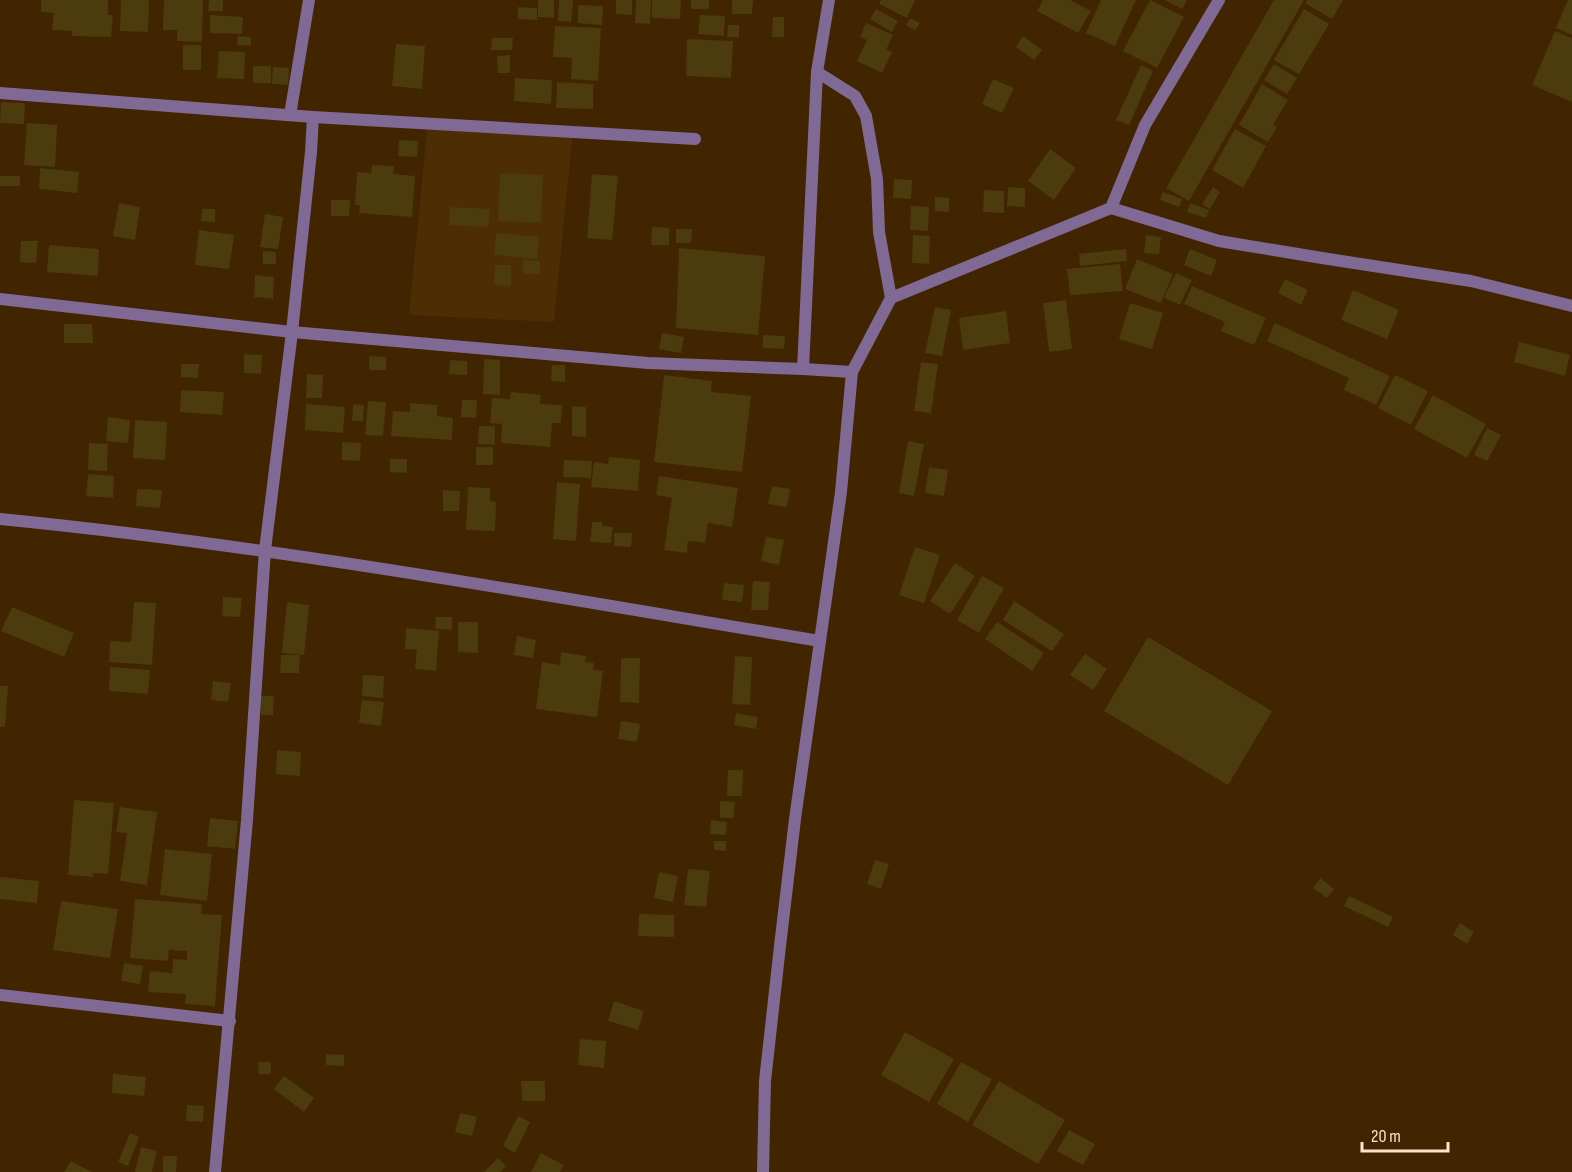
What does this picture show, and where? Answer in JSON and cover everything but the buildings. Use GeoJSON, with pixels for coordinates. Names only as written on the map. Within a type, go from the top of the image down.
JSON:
{"type":"FeatureCollection","features":[{"type":"Feature","properties":{"kind":"street"},"geometry":{"type":"LineString","coordinates":[[290,115],[309,0]]}},
{"type":"Feature","properties":{"kind":"street"},"geometry":{"type":"LineString","coordinates":[[803,369],[817,72],[829,0]]}},
{"type":"Feature","properties":{"kind":"street"},"geometry":{"type":"LineString","coordinates":[[1111,208],[1145,125],[1219,0]]}},
{"type":"Feature","properties":{"kind":"street"},"geometry":{"type":"LineString","coordinates":[[763,1172],[765,1081],[795,819],[841,492],[852,372],[891,298],[879,232],[877,178],[866,116],[855,96],[817,72]]}},
{"type":"Feature","properties":{"kind":"street"},"geometry":{"type":"LineString","coordinates":[[0,93],[313,117],[695,139]]}},
{"type":"Feature","properties":{"kind":"street"},"geometry":{"type":"LineString","coordinates":[[215,1172],[247,820],[265,550],[292,332],[313,117]]}},
{"type":"Feature","properties":{"kind":"street"},"geometry":{"type":"LineString","coordinates":[[891,298],[1111,208],[1219,241],[1471,281],[1572,306]]}},
{"type":"Feature","properties":{"kind":"street"},"geometry":{"type":"LineString","coordinates":[[0,299],[292,332],[648,363],[852,372]]}},
{"type":"Feature","properties":{"kind":"street"},"geometry":{"type":"LineString","coordinates":[[0,519],[98,528],[265,550],[820,641]]}},
{"type":"Feature","properties":{"kind":"street"},"geometry":{"type":"LineString","coordinates":[[0,995],[230,1021]]}},
{"type":"Feature","properties":{"kind":"shaded area"},"geometry":{"type":"Polygon","coordinates":[[[428,119],[573,129],[554,322],[409,315],[428,119]]]}}]}
